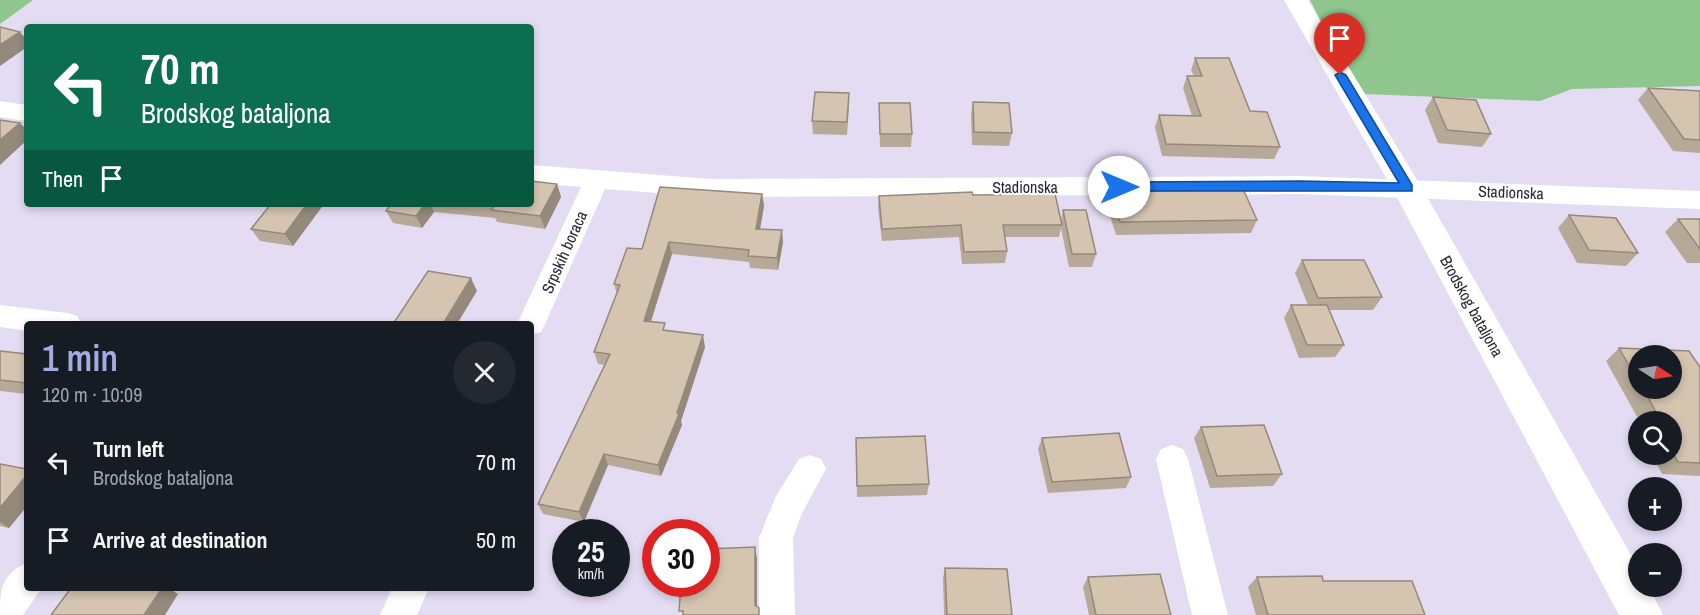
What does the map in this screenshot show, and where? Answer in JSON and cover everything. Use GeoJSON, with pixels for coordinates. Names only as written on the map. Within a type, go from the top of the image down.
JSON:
{"type":"FeatureCollection","features":[{"type":"Feature","properties":{"kind":"street","name":"Brodskog bataljona"},"geometry":{"type":"LineString","coordinates":[[1296,0],[1407,188],[1642,615]]}},
{"type":"Feature","properties":{"kind":"street"},"geometry":{"type":"LineString","coordinates":[[0,109],[24,113]]}},
{"type":"Feature","properties":{"kind":"street","name":"Stadionska"},"geometry":{"type":"LineString","coordinates":[[534,174],[711,188],[1287,186],[1407,188],[1700,200]]}},
{"type":"Feature","properties":{"kind":"street","name":"Srpskih boraca"},"geometry":{"type":"LineString","coordinates":[[532,321],[597,179]]}},
{"type":"Feature","properties":{"kind":"street"},"geometry":{"type":"LineString","coordinates":[[0,316],[42,321]]}},
{"type":"Feature","properties":{"kind":"street"},"geometry":{"type":"LineString","coordinates":[[1172,459],[1210,615]]}},
{"type":"Feature","properties":{"kind":"street"},"geometry":{"type":"LineString","coordinates":[[777,615],[776,538],[788,507],[810,469]]}},
{"type":"Feature","properties":{"kind":"street"},"geometry":{"type":"LineString","coordinates":[[2,615],[24,584]]}},
{"type":"Feature","properties":{"kind":"street"},"geometry":{"type":"LineString","coordinates":[[398,615],[410,591]]}},
{"type":"Feature","properties":{"kind":"green space"},"geometry":{"type":"Polygon","coordinates":[[[0,0],[33,0],[0,24],[0,0]]]}},
{"type":"Feature","properties":{"kind":"green space"},"geometry":{"type":"Polygon","coordinates":[[[1310,0],[1700,0],[1700,86],[1572,89],[1540,101],[1365,94],[1324,28],[1310,0]]]}},
{"type":"Feature","properties":{"kind":"building"},"geometry":{"type":"Polygon","coordinates":[[[0,27],[20,32],[0,45],[0,27]]]}},
{"type":"Feature","properties":{"kind":"building"},"geometry":{"type":"Polygon","coordinates":[[[1195,58],[1229,58],[1250,111],[1267,112],[1280,147],[1166,144],[1159,115],[1201,116],[1187,76],[1202,76],[1195,58]]]}},
{"type":"Feature","properties":{"kind":"building"},"geometry":{"type":"Polygon","coordinates":[[[1648,88],[1700,91],[1700,140],[1684,139],[1648,88]]]}},
{"type":"Feature","properties":{"kind":"building"},"geometry":{"type":"Polygon","coordinates":[[[815,92],[849,93],[847,122],[812,121],[815,92]]]}},
{"type":"Feature","properties":{"kind":"building"},"geometry":{"type":"Polygon","coordinates":[[[1433,97],[1476,100],[1491,134],[1447,130],[1433,97]]]}},
{"type":"Feature","properties":{"kind":"building"},"geometry":{"type":"Polygon","coordinates":[[[973,102],[1009,103],[1012,133],[974,132],[973,102]]]}},
{"type":"Feature","properties":{"kind":"building"},"geometry":{"type":"Polygon","coordinates":[[[879,103],[910,103],[912,134],[880,134],[879,103]]]}},
{"type":"Feature","properties":{"kind":"building"},"geometry":{"type":"Polygon","coordinates":[[[0,120],[20,123],[0,140],[0,120]]]}},
{"type":"Feature","properties":{"kind":"building"},"geometry":{"type":"Polygon","coordinates":[[[534,181],[557,184],[540,216],[491,210],[493,207],[534,207],[534,181]]]}},
{"type":"Feature","properties":{"kind":"building"},"geometry":{"type":"Polygon","coordinates":[[[660,187],[762,194],[756,229],[782,230],[777,258],[748,256],[749,250],[669,242],[644,321],[665,323],[663,330],[703,335],[677,413],[679,414],[658,465],[604,454],[579,512],[538,504],[610,354],[594,352],[620,285],[614,284],[627,248],[642,249],[660,187]]]}},
{"type":"Feature","properties":{"kind":"building"},"geometry":{"type":"Polygon","coordinates":[[[1243,189],[1257,220],[1120,222],[1111,192],[1243,189]]]}},
{"type":"Feature","properties":{"kind":"building"},"geometry":{"type":"Polygon","coordinates":[[[972,192],[973,195],[1055,194],[1062,225],[1003,225],[1007,251],[964,252],[961,225],[882,229],[879,196],[972,192]]]}},
{"type":"Feature","properties":{"kind":"building"},"geometry":{"type":"Polygon","coordinates":[[[269,207],[305,207],[285,234],[251,229],[269,207]]]}},
{"type":"Feature","properties":{"kind":"building"},"geometry":{"type":"Polygon","coordinates":[[[389,207],[423,207],[416,216],[386,211],[389,207]]]}},
{"type":"Feature","properties":{"kind":"building"},"geometry":{"type":"Polygon","coordinates":[[[1063,210],[1086,210],[1096,254],[1072,254],[1063,210]]]}},
{"type":"Feature","properties":{"kind":"building"},"geometry":{"type":"Polygon","coordinates":[[[1569,215],[1616,218],[1638,253],[1589,250],[1569,215]]]}},
{"type":"Feature","properties":{"kind":"building"},"geometry":{"type":"Polygon","coordinates":[[[1678,219],[1700,219],[1700,249],[1678,219]]]}},
{"type":"Feature","properties":{"kind":"building"},"geometry":{"type":"Polygon","coordinates":[[[1302,260],[1364,260],[1382,297],[1318,298],[1302,260]]]}},
{"type":"Feature","properties":{"kind":"building"},"geometry":{"type":"Polygon","coordinates":[[[428,271],[471,278],[445,321],[395,321],[428,271]]]}},
{"type":"Feature","properties":{"kind":"building"},"geometry":{"type":"Polygon","coordinates":[[[1291,305],[1327,305],[1344,345],[1307,345],[1291,305]]]}},
{"type":"Feature","properties":{"kind":"building"},"geometry":{"type":"Polygon","coordinates":[[[1619,348],[1628,348],[1628,364],[1619,348]]]}},
{"type":"Feature","properties":{"kind":"building"},"geometry":{"type":"Polygon","coordinates":[[[0,351],[24,354],[24,383],[0,380],[0,351]]]}},
{"type":"Feature","properties":{"kind":"building"},"geometry":{"type":"Polygon","coordinates":[[[1682,351],[1689,351],[1700,367],[1700,463],[1682,462],[1682,411],[1655,411],[1649,399],[1682,399],[1682,351]]]}},
{"type":"Feature","properties":{"kind":"building"},"geometry":{"type":"Polygon","coordinates":[[[1264,425],[1282,474],[1217,476],[1201,427],[1264,425]]]}},
{"type":"Feature","properties":{"kind":"building"},"geometry":{"type":"Polygon","coordinates":[[[1119,433],[1131,477],[1052,482],[1042,438],[1119,433]]]}},
{"type":"Feature","properties":{"kind":"building"},"geometry":{"type":"Polygon","coordinates":[[[925,436],[929,484],[857,486],[856,438],[925,436]]]}},
{"type":"Feature","properties":{"kind":"building"},"geometry":{"type":"Polygon","coordinates":[[[0,464],[24,468],[24,479],[0,508],[0,464]]]}},
{"type":"Feature","properties":{"kind":"building"},"geometry":{"type":"Polygon","coordinates":[[[755,547],[755,605],[759,608],[759,615],[683,615],[683,611],[679,611],[680,597],[720,597],[720,548],[755,547]]]}},
{"type":"Feature","properties":{"kind":"building"},"geometry":{"type":"Polygon","coordinates":[[[945,568],[1007,569],[1012,615],[947,615],[945,568]]]}},
{"type":"Feature","properties":{"kind":"building"},"geometry":{"type":"Polygon","coordinates":[[[1160,574],[1171,615],[1096,615],[1088,577],[1160,574]]]}},
{"type":"Feature","properties":{"kind":"building"},"geometry":{"type":"Polygon","coordinates":[[[1322,576],[1323,581],[1412,581],[1425,615],[1268,615],[1257,577],[1322,576]]]}},
{"type":"Feature","properties":{"kind":"building"},"geometry":{"type":"Polygon","coordinates":[[[69,591],[160,591],[144,615],[51,615],[69,591]]]}},
{"type":"Feature","properties":{"kind":"route"},"geometry":{"type":"LineString","coordinates":[[1119,187],[1407,188],[1340,75]]}}]}
